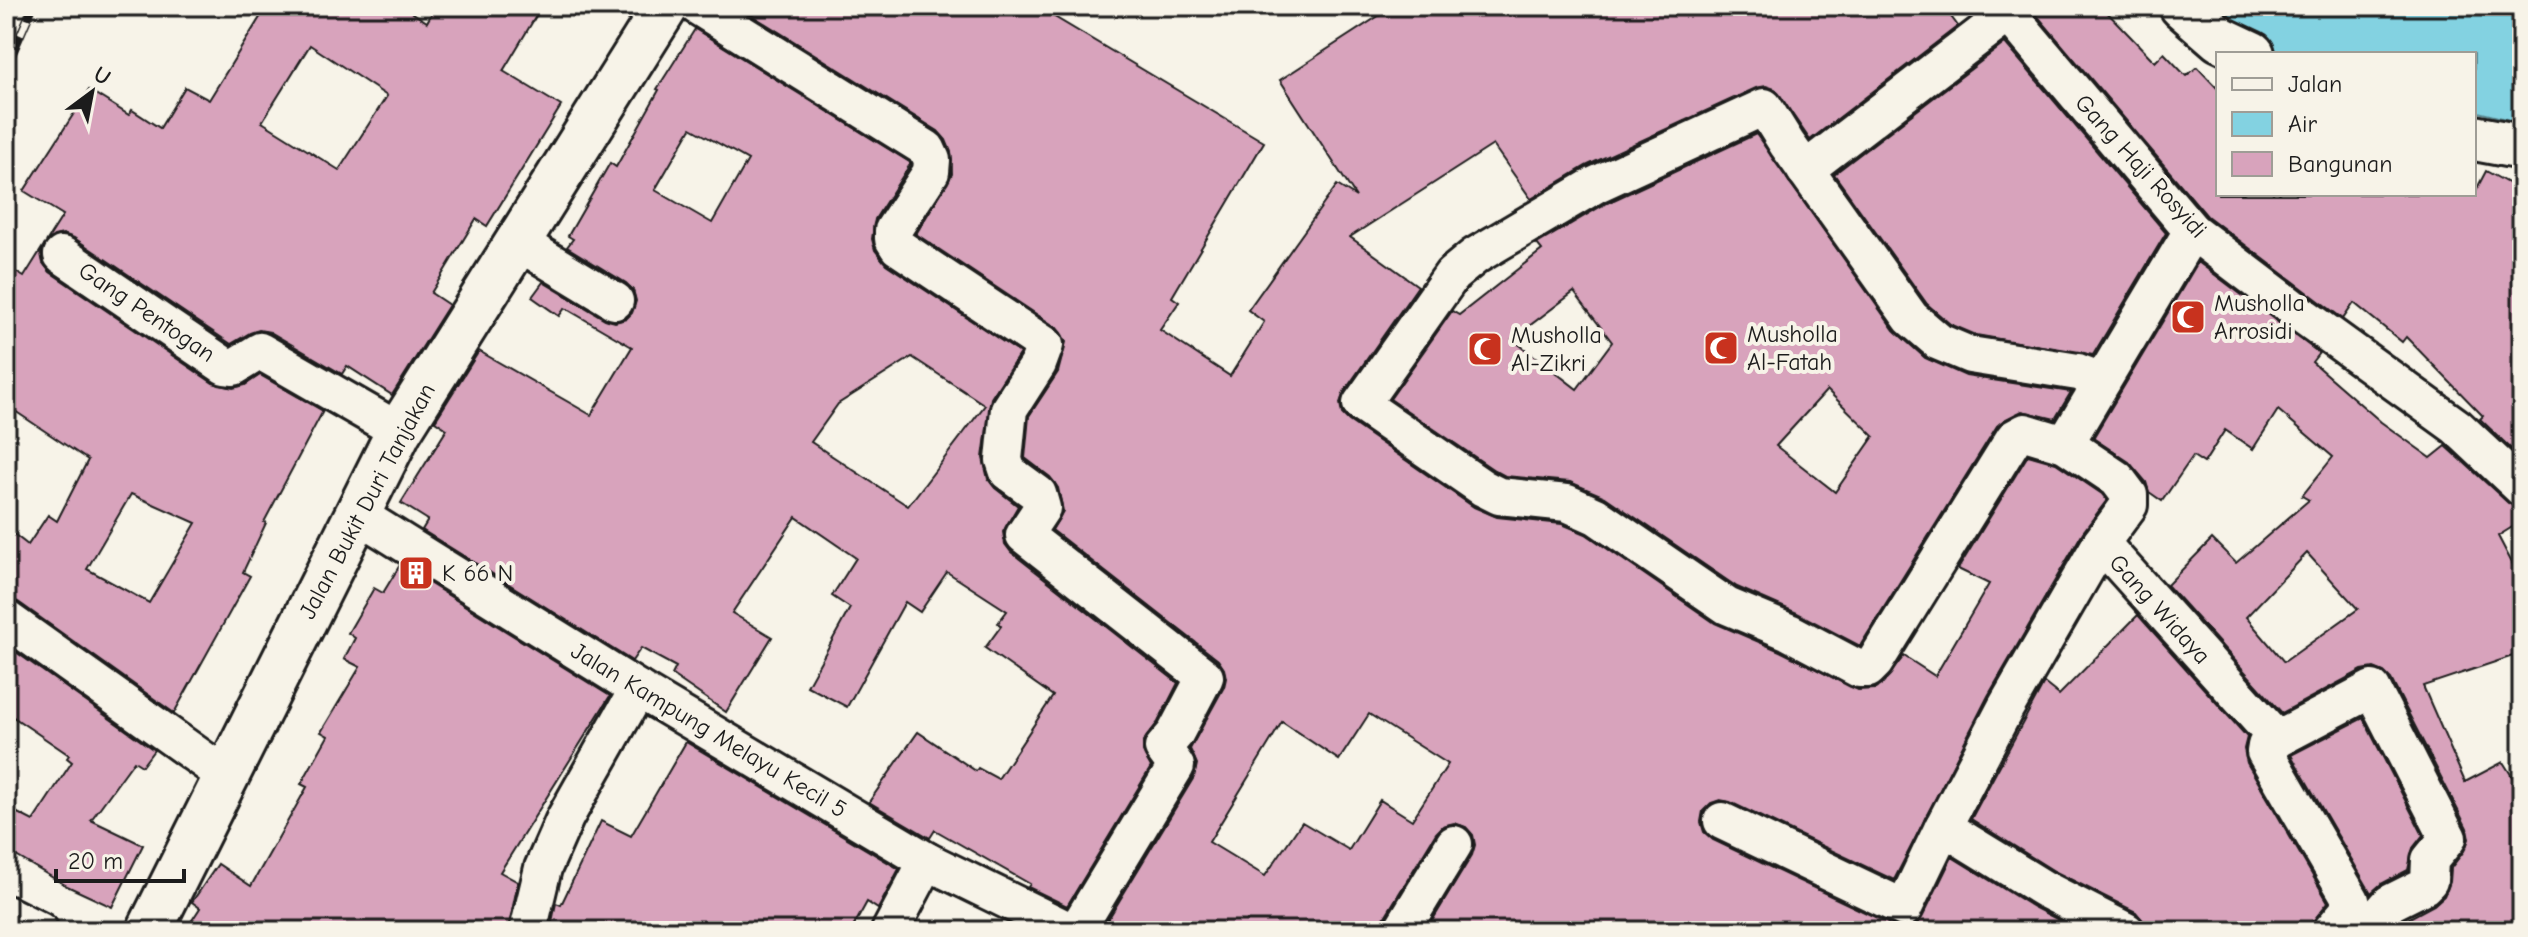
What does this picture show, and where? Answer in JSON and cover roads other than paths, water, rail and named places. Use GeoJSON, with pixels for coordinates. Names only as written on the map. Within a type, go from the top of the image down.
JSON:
{"type":"FeatureCollection","features":[{"type":"Feature","properties":{"kind":"street","name":"Jalan Bukit Duri Tanjakan"},"geometry":{"type":"LineString","coordinates":[[149,931],[399,431],[666,6]]}},
{"type":"Feature","properties":{"kind":"street"},"geometry":{"type":"LineString","coordinates":[[697,6],[927,149],[932,160],[931,172],[893,230],[898,247],[1045,345],[1038,364],[1009,409],[1004,460],[1008,472],[1038,494],[1042,508],[1024,535],[1205,677],[1175,734],[1163,748],[1176,766],[1076,931]]}},
{"type":"Feature","properties":{"kind":"street"},"geometry":{"type":"LineString","coordinates":[[2182,6],[2220,39],[2248,52]]}},
{"type":"Feature","properties":{"kind":"street"},"geometry":{"type":"LineString","coordinates":[[2005,10],[1805,170],[1911,318],[1939,342],[1970,355],[2078,372],[2102,381]]}},
{"type":"Feature","properties":{"kind":"street","name":"Gang Haji Rosyidi"},"geometry":{"type":"LineString","coordinates":[[2005,10],[2192,231],[2457,427],[2522,488]]}},
{"type":"Feature","properties":{"kind":"street","name":"Gang Widaya"},"geometry":{"type":"LineString","coordinates":[[1805,170],[1764,107],[1595,185],[1475,256],[1452,275],[1361,404],[1483,488],[1499,496],[1567,503],[1596,516],[1727,606],[1789,632],[1859,669],[1868,669],[1875,662],[2014,438],[2025,432],[2065,444],[2117,479],[2129,495],[2129,505],[2101,543],[2277,739]]}},
{"type":"Feature","properties":{"kind":"street"},"geometry":{"type":"LineString","coordinates":[[2476,138],[2522,147]]}},
{"type":"Feature","properties":{"kind":"street"},"geometry":{"type":"LineString","coordinates":[[2065,444],[2192,231]]}},
{"type":"Feature","properties":{"kind":"street"},"geometry":{"type":"LineString","coordinates":[[518,242],[615,301]]}},
{"type":"Feature","properties":{"kind":"street","name":"Gang Pentogan"},"geometry":{"type":"LineString","coordinates":[[62,255],[225,366],[234,367],[260,351],[399,431]]}},
{"type":"Feature","properties":{"kind":"street","name":"Jalan Kampung Melayu Kecil 5"},"geometry":{"type":"LineString","coordinates":[[357,514],[638,689],[927,861],[1070,931]]}},
{"type":"Feature","properties":{"kind":"street"},"geometry":{"type":"LineString","coordinates":[[1722,821],[1904,908],[2006,707],[2101,543]]}},
{"type":"Feature","properties":{"kind":"street"},"geometry":{"type":"LineString","coordinates":[[6,619],[226,776]]}},
{"type":"Feature","properties":{"kind":"street"},"geometry":{"type":"LineString","coordinates":[[528,931],[543,868],[565,818],[638,689]]}},
{"type":"Feature","properties":{"kind":"street"},"geometry":{"type":"LineString","coordinates":[[2372,689],[2448,838],[2430,860],[2429,881],[2347,929],[2351,900],[2265,752],[2266,746],[2277,739],[2372,689]]}},
{"type":"Feature","properties":{"kind":"street"},"geometry":{"type":"LineString","coordinates":[[1943,827],[2044,889],[2126,931]]}},
{"type":"Feature","properties":{"kind":"street"},"geometry":{"type":"LineString","coordinates":[[1401,931],[1454,844]]}},
{"type":"Feature","properties":{"kind":"street"},"geometry":{"type":"LineString","coordinates":[[890,931],[927,861]]}},
{"type":"Feature","properties":{"kind":"street"},"geometry":{"type":"LineString","coordinates":[[6,914],[40,931]]}},
{"type":"Feature","properties":{"kind":"water"},"geometry":{"type":"Polygon","coordinates":[[[2202,6],[2522,6],[2522,123],[2476,112],[2476,52],[2271,52],[2246,42],[2202,6]]]}},
{"type":"Feature","properties":{"kind":"railway"},"geometry":{"type":"LineString","coordinates":[[6,68],[33,6]]}},
{"type":"Feature","properties":{"kind":"place","name":"Musholla Arrosidi"},"geometry":{"type":"Point","coordinates":[2188,317]}},
{"type":"Feature","properties":{"kind":"place","name":"Musholla Al-Fatah"},"geometry":{"type":"Point","coordinates":[1721,348]}},
{"type":"Feature","properties":{"kind":"place","name":"Musholla Al-Zikri"},"geometry":{"type":"Point","coordinates":[1485,349]}},
{"type":"Feature","properties":{"kind":"place","name":"K 66 N"},"geometry":{"type":"Point","coordinates":[416,573]}}]}
